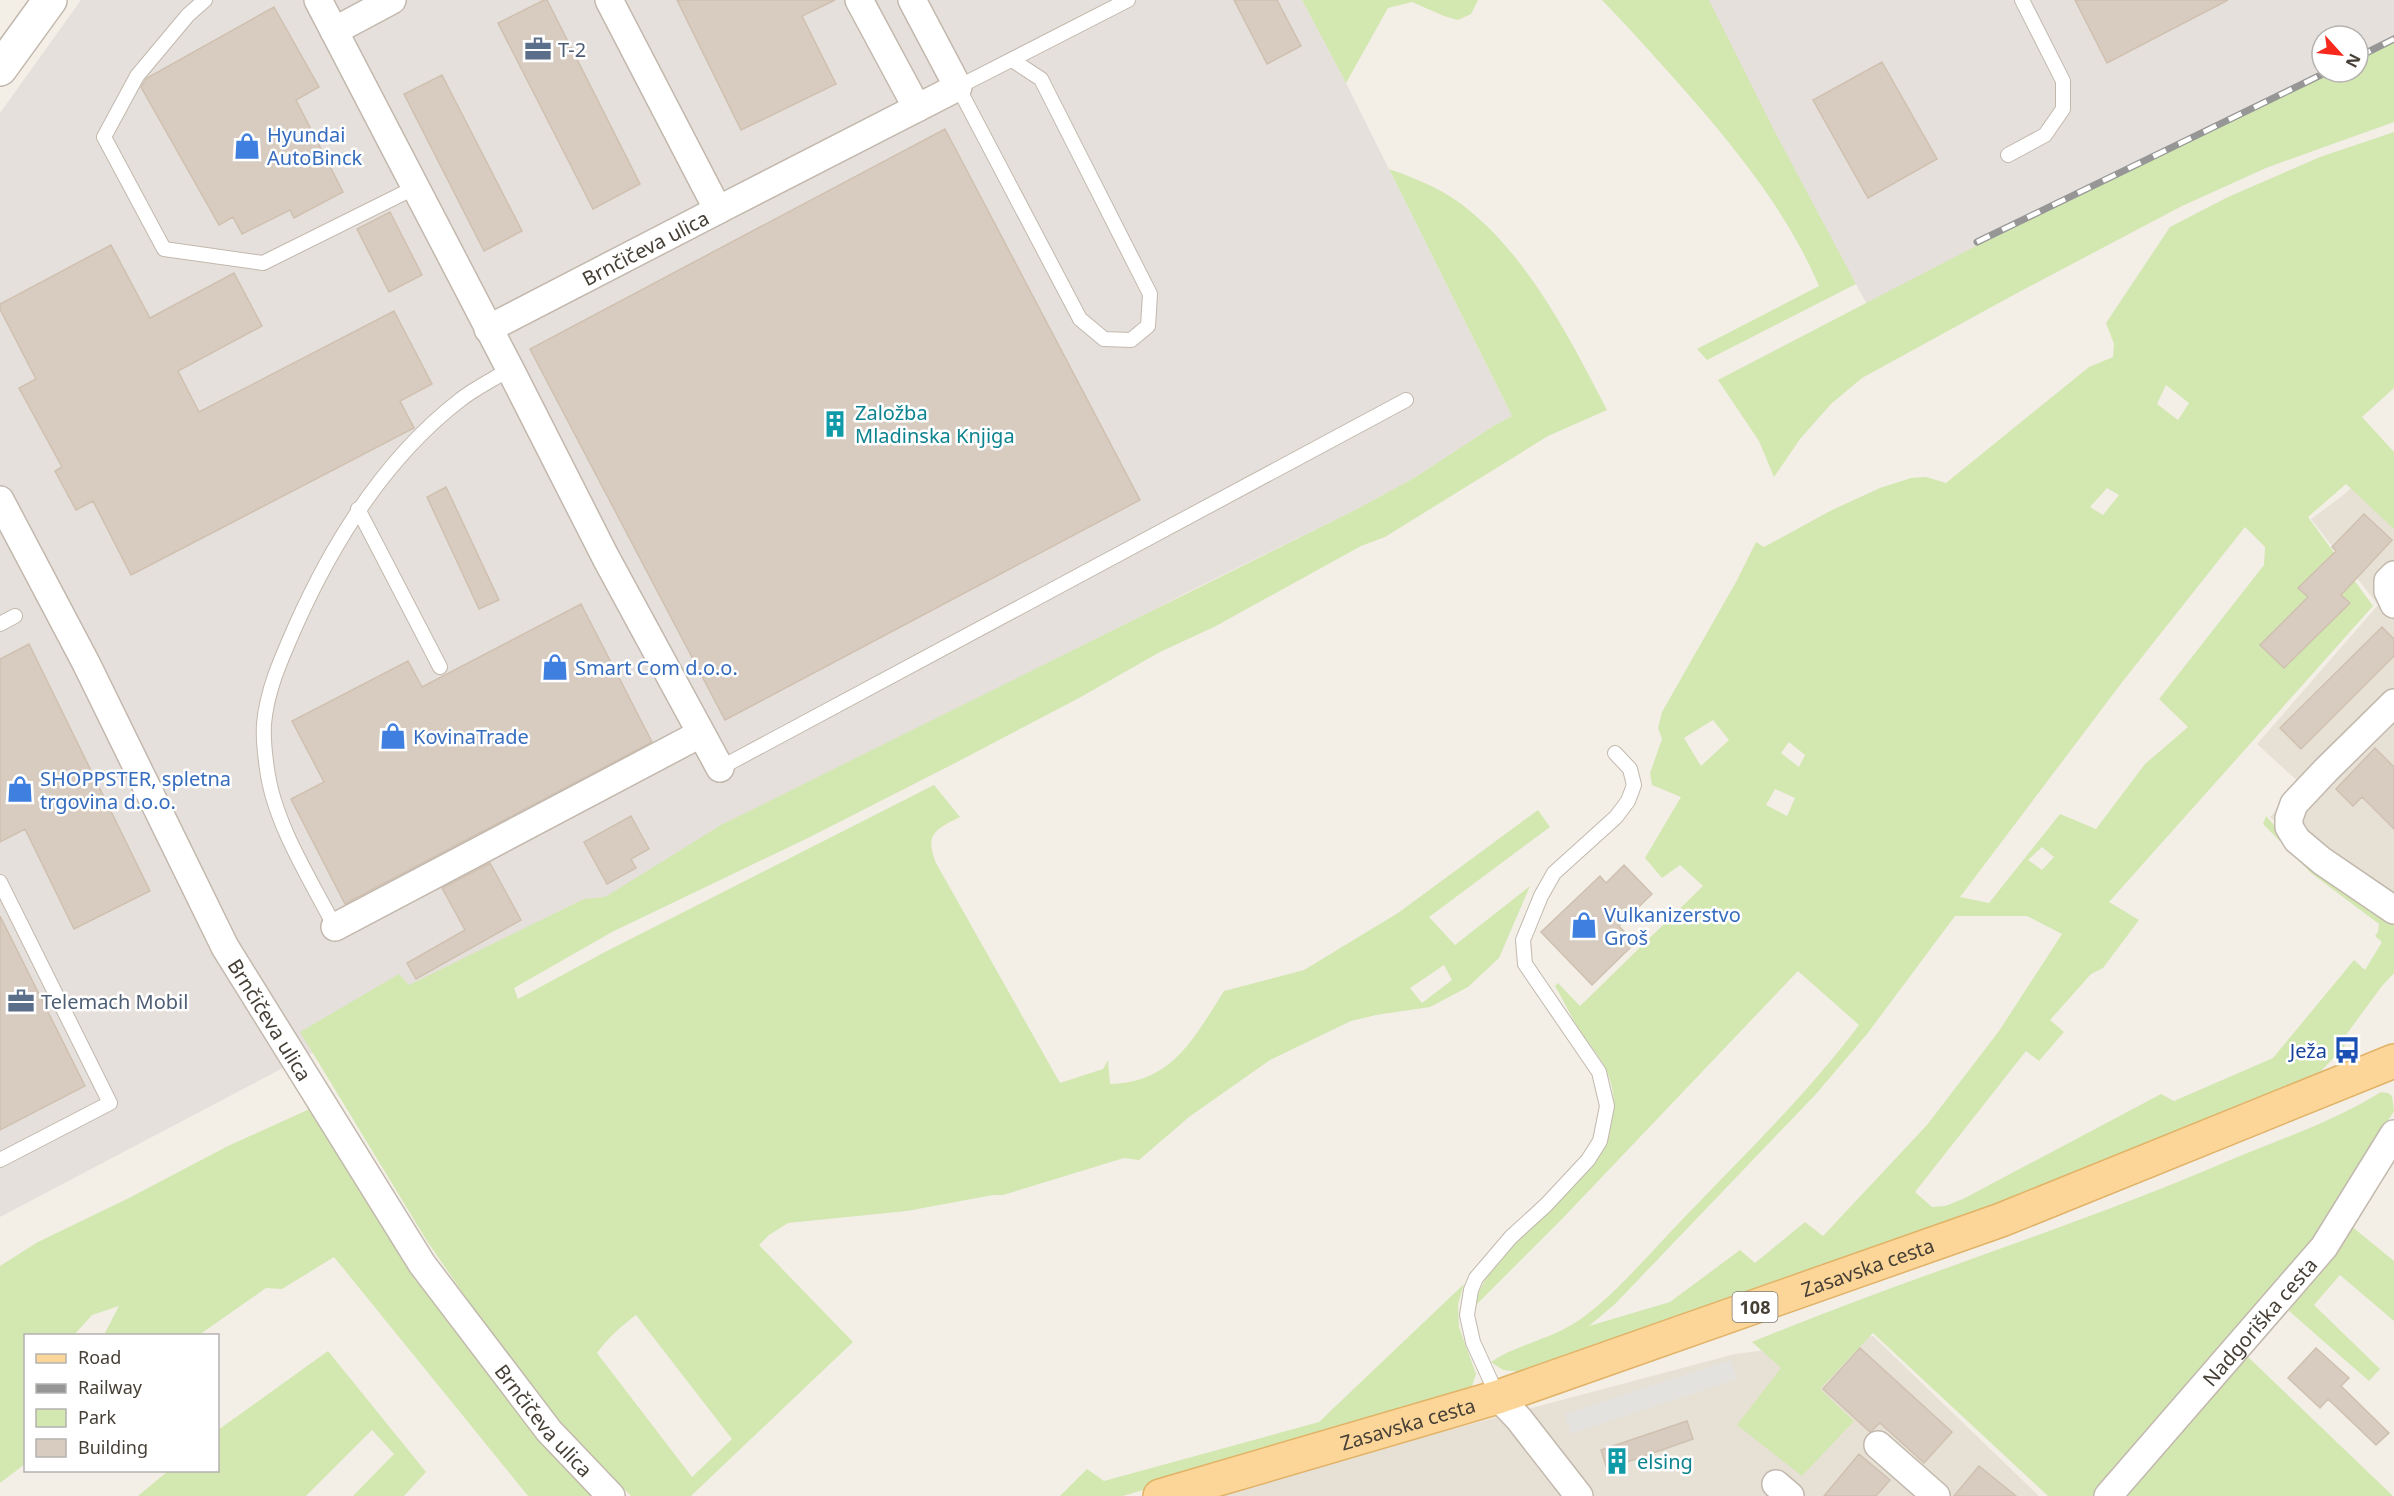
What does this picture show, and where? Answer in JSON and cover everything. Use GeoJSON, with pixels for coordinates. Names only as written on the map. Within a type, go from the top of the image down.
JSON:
{"type":"FeatureCollection","features":[{"type":"Feature","properties":{"kind":"main road","name":"Zasavska cesta"},"geometry":{"type":"LineString","coordinates":[[1160,1496],[1498,1396],[2001,1220],[2394,1061]]}},
{"type":"Feature","properties":{"kind":"street"},"geometry":{"type":"LineString","coordinates":[[0,69],[50,0]]}},
{"type":"Feature","properties":{"kind":"street"},"geometry":{"type":"LineString","coordinates":[[318,0],[606,558],[720,768]]}},
{"type":"Feature","properties":{"kind":"street"},"geometry":{"type":"LineString","coordinates":[[334,31],[392,0]]}},
{"type":"Feature","properties":{"kind":"street","name":"Brnčičeva ulica"},"geometry":{"type":"LineString","coordinates":[[488,329],[718,210],[609,0]]}},
{"type":"Feature","properties":{"kind":"street"},"geometry":{"type":"LineString","coordinates":[[859,0],[917,108]]}},
{"type":"Feature","properties":{"kind":"street"},"geometry":{"type":"LineString","coordinates":[[718,210],[958,87],[912,0]]}},
{"type":"Feature","properties":{"kind":"street","name":"Brnčičeva ulica"},"geometry":{"type":"LineString","coordinates":[[3,512],[86,663],[225,947],[422,1264],[549,1431],[611,1496]]}},
{"type":"Feature","properties":{"kind":"street"},"geometry":{"type":"LineString","coordinates":[[2394,575],[2388,581],[2388,591],[2394,603]]}},
{"type":"Feature","properties":{"kind":"street"},"geometry":{"type":"LineString","coordinates":[[2394,703],[2294,804],[2289,818],[2289,827],[2297,840],[2322,861],[2394,910]]}},
{"type":"Feature","properties":{"kind":"street"},"geometry":{"type":"LineString","coordinates":[[335,927],[700,734]]}},
{"type":"Feature","properties":{"kind":"street","name":"Nadgoriška cesta"},"geometry":{"type":"LineString","coordinates":[[2108,1496],[2324,1247],[2394,1134]]}},
{"type":"Feature","properties":{"kind":"street"},"geometry":{"type":"LineString","coordinates":[[1498,1396],[1519,1419],[1579,1496]]}},
{"type":"Feature","properties":{"kind":"street"},"geometry":{"type":"LineString","coordinates":[[1878,1445],[1936,1496]]}},
{"type":"Feature","properties":{"kind":"lane"},"geometry":{"type":"LineString","coordinates":[[205,0],[188,15],[137,76],[104,137],[164,249],[263,263],[416,187]]}},
{"type":"Feature","properties":{"kind":"lane"},"geometry":{"type":"LineString","coordinates":[[1011,60],[1041,79],[1150,294],[1148,326],[1131,340],[1104,339],[1080,320],[958,87],[1128,0]]}},
{"type":"Feature","properties":{"kind":"lane"},"geometry":{"type":"LineString","coordinates":[[2008,156],[2045,135],[2063,109],[2063,81],[2022,0]]}},
{"type":"Feature","properties":{"kind":"lane"},"geometry":{"type":"LineString","coordinates":[[335,927],[283,828],[267,771],[264,724],[276,670],[309,598],[358,509],[384,475],[423,433],[460,400],[510,369]]}},
{"type":"Feature","properties":{"kind":"lane"},"geometry":{"type":"LineString","coordinates":[[720,768],[1406,400]]}},
{"type":"Feature","properties":{"kind":"lane"},"geometry":{"type":"LineString","coordinates":[[358,509],[440,667]]}},
{"type":"Feature","properties":{"kind":"lane"},"geometry":{"type":"LineString","coordinates":[[0,624],[15,616]]}},
{"type":"Feature","properties":{"kind":"lane"},"geometry":{"type":"LineString","coordinates":[[1498,1396],[1473,1342],[1467,1315],[1471,1290],[1476,1278],[1511,1237],[1546,1205],[1588,1160],[1600,1141],[1607,1106],[1599,1072],[1525,964],[1523,940],[1541,896],[1554,873],[1616,817],[1628,801],[1634,785],[1630,769],[1615,753]]}},
{"type":"Feature","properties":{"kind":"lane"},"geometry":{"type":"LineString","coordinates":[[0,882],[110,1103],[0,1160]]}},
{"type":"Feature","properties":{"kind":"shaded area"},"geometry":{"type":"Polygon","coordinates":[[[81,0],[1302,0],[1346,83],[1512,416],[1414,478],[1357,509],[1188,592],[0,1217],[0,113],[81,0]]]}},
{"type":"Feature","properties":{"kind":"shaded area"},"geometry":{"type":"Polygon","coordinates":[[[1700,0],[2394,0],[2394,48],[2370,60],[2370,24],[2310,24],[2310,84],[2320,84],[1869,308],[1700,0]]]}},
{"type":"Feature","properties":{"kind":"shaded area"},"geometry":{"type":"Polygon","coordinates":[[[2394,450],[2394,913],[2312,857],[2270,817],[2302,785],[2257,744],[2378,605],[2311,519],[2341,497],[2394,450]]]}},
{"type":"Feature","properties":{"kind":"shaded area"},"geometry":{"type":"Polygon","coordinates":[[[1873,1336],[2039,1496],[1201,1496],[1735,1354],[1873,1336]]]}},
{"type":"Feature","properties":{"kind":"shaded area"},"geometry":{"type":"Polygon","coordinates":[[[1731,1360],[1737,1379],[1571,1434],[1565,1414],[1731,1360]]]}},
{"type":"Feature","properties":{"kind":"green space"},"geometry":{"type":"Polygon","coordinates":[[[1302,0],[1478,0],[1471,14],[1458,20],[1412,2],[1388,8],[1346,83],[1302,0]]]}},
{"type":"Feature","properties":{"kind":"green space"},"geometry":{"type":"Polygon","coordinates":[[[1602,0],[1709,0],[1775,132],[1856,284],[1707,360],[1697,349],[1819,286],[1794,236],[1747,166],[1694,101],[1602,0]]]}},
{"type":"Feature","properties":{"kind":"green space"},"geometry":{"type":"Polygon","coordinates":[[[2394,42],[2394,122],[2266,168],[2182,206],[1862,378],[1831,404],[1800,439],[1774,477],[1759,441],[1718,380],[2051,207],[2301,84],[2310,80],[2310,84],[2370,84],[2370,53],[2394,42]]]}},
{"type":"Feature","properties":{"kind":"green space"},"geometry":{"type":"Polygon","coordinates":[[[2394,132],[2394,388],[2362,417],[2394,452],[2394,529],[2346,484],[2308,517],[2373,606],[2109,902],[2139,920],[2103,968],[2091,974],[2050,1020],[2064,1032],[2039,1061],[2026,1051],[1915,1192],[1932,1207],[1945,1206],[1963,1199],[2161,1094],[2174,1101],[2273,1058],[2354,960],[2365,970],[2382,942],[2375,936],[2379,924],[2311,873],[2263,824],[2266,816],[2307,861],[2394,922],[2394,973],[2343,1039],[2345,1046],[2320,1072],[2275,1096],[1973,1215],[1521,1372],[1503,1370],[1491,1362],[1573,1324],[1600,1304],[1794,1102],[1859,1025],[1798,971],[1562,1219],[1474,1307],[1487,1277],[1508,1249],[1586,1169],[1604,1141],[1613,1110],[1606,1070],[1577,1026],[1555,986],[1558,983],[1580,1006],[1703,886],[1680,865],[1662,878],[1645,858],[1681,797],[1652,785],[1650,773],[1662,739],[1658,728],[1662,712],[1736,582],[1756,542],[1764,547],[1832,510],[1880,488],[1911,478],[1926,477],[1946,483],[2089,367],[2113,357],[2114,344],[2106,323],[2170,227],[2228,197],[2320,157],[2394,132]],[[2166,385],[2157,404],[2178,420],[2189,403],[2166,385]],[[2107,488],[2090,507],[2103,515],[2119,495],[2107,488]],[[2245,527],[2123,681],[1960,897],[1989,903],[2060,814],[2096,829],[2145,764],[2188,727],[2159,699],[2264,565],[2265,547],[2245,527]],[[1713,720],[1684,738],[1701,766],[1729,740],[1713,720]],[[1789,742],[1781,753],[1799,767],[1805,755],[1789,742]],[[1775,789],[1766,805],[1787,816],[1795,798],[1775,789]],[[2042,847],[2028,860],[2042,870],[2054,857],[2042,847]],[[1955,916],[1867,1034],[1816,1094],[1615,1304],[1589,1326],[1670,1302],[1740,1250],[1755,1263],[1805,1222],[1823,1236],[1927,1125],[1999,1031],[2062,934],[2027,916],[1955,916]]]}},
{"type":"Feature","properties":{"kind":"green space"},"geometry":{"type":"Polygon","coordinates":[[[1389,169],[1421,181],[1452,197],[1492,231],[1512,253],[1548,303],[1607,410],[1548,436],[1385,537],[1361,546],[1216,626],[1160,652],[961,760],[808,838],[612,932],[514,988],[518,999],[605,952],[934,785],[960,817],[944,825],[934,834],[931,845],[936,863],[1060,1083],[1103,1069],[1108,1060],[1110,1084],[1131,1082],[1150,1076],[1179,1055],[1224,991],[1304,970],[1398,913],[1538,810],[1550,827],[1429,917],[1455,945],[1530,886],[1499,958],[1468,987],[1430,1007],[1351,1021],[1270,1060],[1189,1117],[1139,1160],[1124,1158],[1003,1195],[907,1211],[788,1223],[769,1235],[759,1245],[853,1342],[691,1496],[631,1496],[533,1392],[482,1321],[427,1241],[300,1032],[399,974],[409,985],[584,899],[605,897],[721,825],[1357,509],[1414,478],[1512,416],[1389,169]],[[1444,965],[1410,988],[1422,1003],[1452,980],[1444,965]],[[636,1315],[615,1332],[597,1353],[692,1477],[732,1439],[636,1315]]]}},
{"type":"Feature","properties":{"kind":"green space"},"geometry":{"type":"Polygon","coordinates":[[[2381,1092],[2392,1096],[2394,1111],[2329,1218],[2259,1310],[2095,1496],[2048,1496],[1873,1333],[1820,1389],[1854,1421],[1802,1476],[1737,1425],[1781,1368],[1752,1342],[2169,1185],[2325,1121],[2381,1092]]]}},
{"type":"Feature","properties":{"kind":"green space"},"geometry":{"type":"Polygon","coordinates":[[[314,1107],[594,1496],[528,1496],[334,1257],[282,1289],[266,1288],[200,1334],[105,1334],[119,1306],[92,1315],[75,1334],[24,1334],[24,1465],[0,1483],[0,1266],[38,1242],[228,1146],[314,1107]]]}},
{"type":"Feature","properties":{"kind":"green space"},"geometry":{"type":"Polygon","coordinates":[[[2350,1225],[2394,1261],[2394,1321],[2340,1275],[2314,1305],[2380,1369],[2369,1381],[2289,1311],[2350,1225]]]}},
{"type":"Feature","properties":{"kind":"green space"},"geometry":{"type":"Polygon","coordinates":[[[1464,1284],[1458,1304],[1459,1327],[1476,1374],[1471,1389],[1286,1448],[1123,1496],[1060,1496],[1087,1469],[1104,1481],[1319,1422],[1464,1284]]]}},
{"type":"Feature","properties":{"kind":"green space"},"geometry":{"type":"Polygon","coordinates":[[[328,1351],[426,1472],[404,1496],[353,1496],[394,1454],[372,1430],[306,1496],[138,1496],[167,1472],[219,1472],[219,1429],[328,1351]]]}},
{"type":"Feature","properties":{"kind":"green space"},"geometry":{"type":"Polygon","coordinates":[[[2247,1356],[2393,1496],[2120,1496],[2247,1356]]]}},
{"type":"Feature","properties":{"kind":"building"},"geometry":{"type":"Polygon","coordinates":[[[547,0],[640,184],[593,209],[498,23],[547,0]]]}},
{"type":"Feature","properties":{"kind":"building"},"geometry":{"type":"Polygon","coordinates":[[[677,0],[835,0],[802,16],[836,84],[741,130],[677,0]]]}},
{"type":"Feature","properties":{"kind":"building"},"geometry":{"type":"Polygon","coordinates":[[[1234,0],[1277,0],[1301,46],[1267,64],[1234,0]]]}},
{"type":"Feature","properties":{"kind":"building"},"geometry":{"type":"Polygon","coordinates":[[[2075,0],[2228,0],[2107,63],[2075,0]]]}},
{"type":"Feature","properties":{"kind":"building","name":"Hyundai AutoBinck"},"geometry":{"type":"Polygon","coordinates":[[[274,7],[319,87],[296,100],[343,192],[294,218],[290,210],[242,234],[233,217],[219,225],[141,87],[147,78],[274,7]]]}},
{"type":"Feature","properties":{"kind":"building"},"geometry":{"type":"Polygon","coordinates":[[[1882,62],[1937,159],[1868,198],[1813,100],[1882,62]]]}},
{"type":"Feature","properties":{"kind":"building"},"geometry":{"type":"Polygon","coordinates":[[[442,75],[522,231],[484,251],[404,94],[442,75]]]}},
{"type":"Feature","properties":{"kind":"building","name":"Založba Mladinska Knjiga"},"geometry":{"type":"Polygon","coordinates":[[[945,129],[1140,500],[725,720],[530,349],[945,129]]]}},
{"type":"Feature","properties":{"kind":"building"},"geometry":{"type":"Polygon","coordinates":[[[390,212],[422,275],[389,292],[357,229],[390,212]]]}},
{"type":"Feature","properties":{"kind":"building"},"geometry":{"type":"Polygon","coordinates":[[[111,245],[150,318],[234,273],[262,326],[178,371],[199,412],[394,311],[432,384],[400,401],[414,428],[131,575],[93,501],[76,510],[55,471],[62,467],[19,388],[36,379],[0,309],[0,304],[111,245]]]}},
{"type":"Feature","properties":{"kind":"building"},"geometry":{"type":"Polygon","coordinates":[[[446,487],[499,600],[479,609],[427,497],[446,487]]]}},
{"type":"Feature","properties":{"kind":"building"},"geometry":{"type":"Polygon","coordinates":[[[2364,514],[2392,540],[2341,595],[2350,603],[2284,668],[2260,645],[2308,597],[2298,588],[2336,551],[2332,547],[2364,514]]]}},
{"type":"Feature","properties":{"kind":"building"},"geometry":{"type":"Polygon","coordinates":[[[581,604],[652,742],[345,904],[291,799],[324,782],[292,721],[408,661],[422,687],[581,604]]]}},
{"type":"Feature","properties":{"kind":"building"},"geometry":{"type":"Polygon","coordinates":[[[2382,627],[2394,639],[2394,656],[2301,749],[2280,728],[2382,627]]]}},
{"type":"Feature","properties":{"kind":"building"},"geometry":{"type":"Polygon","coordinates":[[[29,644],[150,891],[74,929],[25,829],[0,842],[0,659],[29,644]]]}},
{"type":"Feature","properties":{"kind":"building"},"geometry":{"type":"Polygon","coordinates":[[[2375,748],[2394,767],[2394,829],[2362,797],[2353,806],[2336,789],[2375,748]]]}},
{"type":"Feature","properties":{"kind":"building"},"geometry":{"type":"Polygon","coordinates":[[[631,816],[649,849],[631,859],[636,868],[607,884],[584,842],[631,816]]]}},
{"type":"Feature","properties":{"kind":"building"},"geometry":{"type":"Polygon","coordinates":[[[490,863],[521,920],[416,979],[407,963],[465,930],[442,888],[490,863]]]}},
{"type":"Feature","properties":{"kind":"building","name":"Vulkanizerstvo Groš"},"geometry":{"type":"Polygon","coordinates":[[[1624,865],[1652,894],[1619,926],[1635,943],[1592,985],[1541,932],[1600,876],[1606,883],[1624,865]]]}},
{"type":"Feature","properties":{"kind":"building","name":"Telemach Mobil"},"geometry":{"type":"Polygon","coordinates":[[[0,916],[85,1086],[0,1130],[0,916]]]}},
{"type":"Feature","properties":{"kind":"building"},"geometry":{"type":"Polygon","coordinates":[[[1860,1348],[1952,1432],[1924,1463],[1880,1423],[1870,1432],[1823,1389],[1860,1348]]]}},
{"type":"Feature","properties":{"kind":"building"},"geometry":{"type":"Polygon","coordinates":[[[2316,1348],[2349,1378],[2341,1386],[2389,1433],[2376,1445],[2328,1399],[2320,1408],[2288,1378],[2316,1348]]]}},
{"type":"Feature","properties":{"kind":"building","name":"elsing"},"geometry":{"type":"Polygon","coordinates":[[[1687,1421],[1693,1439],[1607,1469],[1601,1450],[1687,1421]]]}},
{"type":"Feature","properties":{"kind":"building"},"geometry":{"type":"Polygon","coordinates":[[[1859,1454],[1890,1480],[1876,1496],[1824,1496],[1859,1454]]]}},
{"type":"Feature","properties":{"kind":"building"},"geometry":{"type":"Polygon","coordinates":[[[1979,1466],[2016,1496],[1954,1496],[1979,1466]]]}},
{"type":"Feature","properties":{"kind":"railway"},"geometry":{"type":"LineString","coordinates":[[2370,51],[2394,39]]}},
{"type":"Feature","properties":{"kind":"railway"},"geometry":{"type":"LineString","coordinates":[[1977,242],[2310,80]]}},
{"type":"Feature","properties":{"kind":"place","name":"T-2"},"geometry":{"type":"Point","coordinates":[538,49]}},
{"type":"Feature","properties":{"kind":"place","name":"Hyundai AutoBinck"},"geometry":{"type":"Point","coordinates":[247,146]}},
{"type":"Feature","properties":{"kind":"place","name":"Založba Mladinska Knjiga"},"geometry":{"type":"Point","coordinates":[835,424]}},
{"type":"Feature","properties":{"kind":"place","name":"Smart Com d.o.o."},"geometry":{"type":"Point","coordinates":[555,667]}},
{"type":"Feature","properties":{"kind":"place","name":"KovinaTrade"},"geometry":{"type":"Point","coordinates":[393,736]}},
{"type":"Feature","properties":{"kind":"place","name":"SHOPPSTER, spletna trgovina d.o.o."},"geometry":{"type":"Point","coordinates":[20,789]}},
{"type":"Feature","properties":{"kind":"place","name":"Vulkanizerstvo Groš"},"geometry":{"type":"Point","coordinates":[1584,925]}},
{"type":"Feature","properties":{"kind":"place","name":"Telemach Mobil"},"geometry":{"type":"Point","coordinates":[21,1001]}},
{"type":"Feature","properties":{"kind":"place","name":"Ježa"},"geometry":{"type":"Point","coordinates":[2347,1050]}},
{"type":"Feature","properties":{"kind":"place","name":"elsing"},"geometry":{"type":"Point","coordinates":[1617,1461]}}]}
